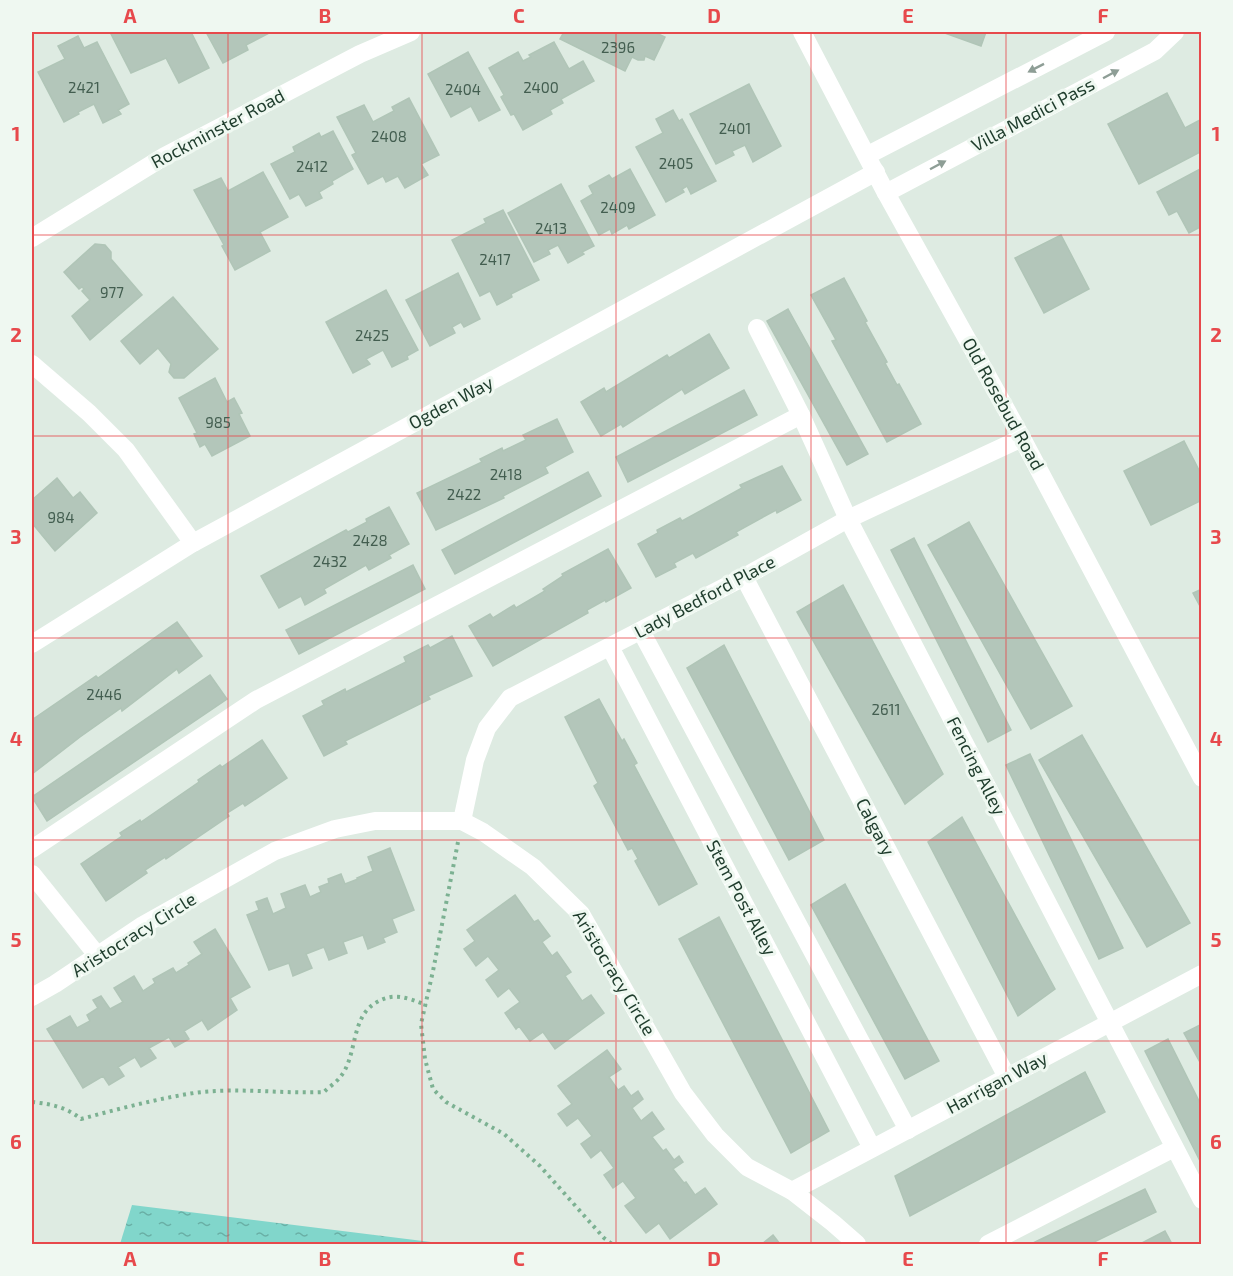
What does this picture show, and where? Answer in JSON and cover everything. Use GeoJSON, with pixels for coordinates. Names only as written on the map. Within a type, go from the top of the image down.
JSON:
{"type":"FeatureCollection","features":[{"type":"Feature","properties":{"kind":"street","name":"Rockminster Road"},"geometry":{"type":"LineString","coordinates":[[32,238],[165,156],[360,54],[411,32]]}},
{"type":"Feature","properties":{"kind":"street","name":"Old Rosebud Road"},"geometry":{"type":"LineString","coordinates":[[802,32],[886,193],[1022,438],[1202,778]]}},
{"type":"Feature","properties":{"kind":"street"},"geometry":{"type":"LineString","coordinates":[[867,155],[1106,32]]}},
{"type":"Feature","properties":{"kind":"street","name":"Villa Medici Pass"},"geometry":{"type":"LineString","coordinates":[[886,193],[1155,51],[1175,32]]}},
{"type":"Feature","properties":{"kind":"street","name":"Ogden Way"},"geometry":{"type":"LineString","coordinates":[[32,644],[193,543],[876,172]]}},
{"type":"Feature","properties":{"kind":"street","name":"Fencing Alley"},"geometry":{"type":"LineString","coordinates":[[757,328],[801,415],[848,519],[1202,1200]]}},
{"type":"Feature","properties":{"kind":"street"},"geometry":{"type":"LineString","coordinates":[[32,364],[89,413],[126,450],[193,543]]}},
{"type":"Feature","properties":{"kind":"street"},"geometry":{"type":"LineString","coordinates":[[32,849],[256,700],[801,415]]}},
{"type":"Feature","properties":{"kind":"street","name":"Lady Bedford Place"},"geometry":{"type":"LineString","coordinates":[[462,821],[475,760],[487,728],[510,698],[641,632],[848,519],[1022,438]]}},
{"type":"Feature","properties":{"kind":"street","name":"Calgary"},"geometry":{"type":"LineString","coordinates":[[744,577],[1007,1077]]}},
{"type":"Feature","properties":{"kind":"street","name":"Stem Post Alley"},"geometry":{"type":"LineString","coordinates":[[641,632],[908,1130]]}},
{"type":"Feature","properties":{"kind":"street","name":"Stem Post Alley"},"geometry":{"type":"LineString","coordinates":[[610,647],[872,1149]]}},
{"type":"Feature","properties":{"kind":"street","name":"Aristocracy Circle"},"geometry":{"type":"LineString","coordinates":[[32,997],[143,926],[275,851],[335,830],[375,821],[462,821],[483,832],[533,867],[581,914],[683,1093],[715,1135],[747,1167],[792,1191],[857,1245]]}},
{"type":"Feature","properties":{"kind":"street"},"geometry":{"type":"LineString","coordinates":[[32,874],[97,955]]}},
{"type":"Feature","properties":{"kind":"street","name":"Harrigan Way"},"geometry":{"type":"LineString","coordinates":[[792,1191],[1202,974]]}},
{"type":"Feature","properties":{"kind":"street"},"geometry":{"type":"LineString","coordinates":[[988,1245],[1174,1148]]}},
{"type":"Feature","properties":{"kind":"path"},"geometry":{"type":"LineString","coordinates":[[462,821],[421,1024],[425,1059],[433,1089],[446,1102],[482,1120],[512,1141],[540,1166],[612,1245]]}},
{"type":"Feature","properties":{"kind":"path"},"geometry":{"type":"LineString","coordinates":[[32,1102],[47,1103],[69,1110],[81,1119],[195,1093],[324,1092],[342,1076],[359,1022],[369,1006],[386,996],[404,996],[426,1005]]}},
{"type":"Feature","properties":{"kind":"water"},"geometry":{"type":"Polygon","coordinates":[[[132,1205],[447,1244],[120,1244],[132,1205]]]}},
{"type":"Feature","properties":{"kind":"building"},"geometry":{"type":"Polygon","coordinates":[[[110,32],[191,32],[209,68],[179,83],[166,58],[131,73],[110,32]]]}},
{"type":"Feature","properties":{"kind":"building"},"geometry":{"type":"Polygon","coordinates":[[[206,32],[271,32],[246,45],[248,50],[223,63],[206,32]]]}},
{"type":"Feature","properties":{"kind":"building"},"geometry":{"type":"Polygon","coordinates":[[[564,32],[654,32],[665,37],[654,60],[645,56],[644,60],[632,57],[625,71],[560,39],[564,32]]]}},
{"type":"Feature","properties":{"kind":"building"},"geometry":{"type":"Polygon","coordinates":[[[942,32],[986,32],[981,46],[942,32]]]}},
{"type":"Feature","properties":{"kind":"building"},"geometry":{"type":"Polygon","coordinates":[[[78,36],[84,48],[97,42],[129,104],[118,110],[121,114],[103,123],[94,104],[64,122],[38,72],[65,59],[58,46],[78,36]]]}},
{"type":"Feature","properties":{"kind":"building"},"geometry":{"type":"Polygon","coordinates":[[[554,42],[569,69],[583,61],[594,81],[561,99],[563,103],[550,110],[552,114],[523,130],[501,97],[504,95],[489,68],[518,52],[523,61],[531,57],[529,55],[554,42]]]}},
{"type":"Feature","properties":{"kind":"building"},"geometry":{"type":"Polygon","coordinates":[[[468,52],[500,110],[479,121],[471,106],[451,117],[428,74],[468,52]]]}},
{"type":"Feature","properties":{"kind":"building"},"geometry":{"type":"Polygon","coordinates":[[[749,84],[781,146],[753,162],[745,145],[732,151],[734,155],[716,164],[690,114],[749,84]]]}},
{"type":"Feature","properties":{"kind":"building"},"geometry":{"type":"Polygon","coordinates":[[[1167,93],[1185,128],[1200,120],[1202,151],[1139,184],[1108,124],[1167,93]]]}},
{"type":"Feature","properties":{"kind":"building"},"geometry":{"type":"Polygon","coordinates":[[[409,98],[439,155],[421,164],[428,175],[405,188],[398,176],[386,182],[383,176],[368,184],[352,155],[356,153],[337,117],[364,105],[373,122],[394,111],[392,107],[409,98]]]}},
{"type":"Feature","properties":{"kind":"building"},"geometry":{"type":"Polygon","coordinates":[[[673,110],[679,121],[682,119],[716,181],[691,194],[687,186],[682,189],[684,192],[666,202],[636,147],[663,133],[656,119],[673,110]]]}},
{"type":"Feature","properties":{"kind":"building"},"geometry":{"type":"Polygon","coordinates":[[[333,131],[353,169],[332,181],[333,184],[319,192],[322,198],[306,206],[299,194],[290,199],[271,164],[295,152],[293,147],[319,133],[321,137],[333,131]]]}},
{"type":"Feature","properties":{"kind":"building"},"geometry":{"type":"Polygon","coordinates":[[[1202,168],[1202,226],[1189,233],[1177,211],[1169,215],[1157,192],[1202,168]]]}},
{"type":"Feature","properties":{"kind":"building"},"geometry":{"type":"Polygon","coordinates":[[[630,169],[655,215],[629,229],[627,225],[612,234],[610,229],[599,235],[581,201],[593,194],[589,186],[609,175],[612,179],[630,169]]]}},
{"type":"Feature","properties":{"kind":"building"},"geometry":{"type":"Polygon","coordinates":[[[263,172],[288,217],[260,232],[270,251],[235,270],[194,190],[221,178],[228,191],[263,172]]]}},
{"type":"Feature","properties":{"kind":"building"},"geometry":{"type":"Polygon","coordinates":[[[561,184],[594,246],[568,263],[558,245],[548,250],[550,254],[534,262],[508,213],[561,184]]]}},
{"type":"Feature","properties":{"kind":"building"},"geometry":{"type":"Polygon","coordinates":[[[503,210],[539,280],[511,294],[512,297],[497,305],[490,291],[480,296],[452,240],[486,223],[484,219],[503,210]]]}},
{"type":"Feature","properties":{"kind":"building"},"geometry":{"type":"Polygon","coordinates":[[[1061,235],[1089,289],[1044,313],[1015,258],[1061,235]]]}},
{"type":"Feature","properties":{"kind":"building"},"geometry":{"type":"Polygon","coordinates":[[[95,244],[105,245],[111,252],[111,259],[142,295],[90,340],[72,316],[90,300],[82,291],[84,289],[82,287],[79,289],[64,272],[95,244]]]}},
{"type":"Feature","properties":{"kind":"building"},"geometry":{"type":"Polygon","coordinates":[[[458,273],[480,319],[464,327],[461,322],[452,327],[455,333],[430,346],[406,300],[458,273]]]}},
{"type":"Feature","properties":{"kind":"building"},"geometry":{"type":"Polygon","coordinates":[[[844,278],[887,362],[885,363],[921,424],[887,442],[832,341],[836,340],[811,295],[844,278]]]}},
{"type":"Feature","properties":{"kind":"building"},"geometry":{"type":"Polygon","coordinates":[[[386,290],[418,350],[407,356],[408,359],[392,367],[383,350],[366,359],[370,364],[353,373],[326,322],[386,290]]]}},
{"type":"Feature","properties":{"kind":"building"},"geometry":{"type":"Polygon","coordinates":[[[173,297],[218,349],[184,378],[174,378],[169,372],[171,364],[158,348],[140,364],[121,341],[173,297]]]}},
{"type":"Feature","properties":{"kind":"building"},"geometry":{"type":"Polygon","coordinates":[[[788,309],[868,454],[847,465],[767,321],[788,309]]]}},
{"type":"Feature","properties":{"kind":"building"},"geometry":{"type":"Polygon","coordinates":[[[709,334],[729,368],[685,394],[682,389],[623,427],[621,424],[601,436],[581,402],[604,388],[606,392],[667,355],[669,358],[709,334]]]}},
{"type":"Feature","properties":{"kind":"building"},"geometry":{"type":"Polygon","coordinates":[[[215,378],[227,402],[234,398],[250,436],[212,456],[205,444],[200,447],[194,434],[197,433],[179,398],[215,378]]]}},
{"type":"Feature","properties":{"kind":"building"},"geometry":{"type":"Polygon","coordinates":[[[744,390],[757,415],[628,482],[616,457],[744,390]]]}},
{"type":"Feature","properties":{"kind":"building"},"geometry":{"type":"Polygon","coordinates":[[[557,419],[573,452],[545,467],[548,473],[503,496],[504,498],[436,530],[417,493],[482,462],[480,459],[502,448],[503,451],[526,440],[523,435],[557,419]]]}},
{"type":"Feature","properties":{"kind":"building"},"geometry":{"type":"Polygon","coordinates":[[[1184,441],[1202,476],[1202,500],[1151,525],[1124,471],[1184,441]]]}},
{"type":"Feature","properties":{"kind":"building"},"geometry":{"type":"Polygon","coordinates":[[[782,466],[801,500],[777,513],[776,510],[736,532],[738,535],[696,558],[693,553],[674,563],[676,567],[656,577],[638,544],[658,533],[657,530],[680,518],[682,521],[742,488],[740,485],[782,466]]]}},
{"type":"Feature","properties":{"kind":"building"},"geometry":{"type":"Polygon","coordinates":[[[588,472],[601,496],[455,574],[442,550],[588,472]]]}},
{"type":"Feature","properties":{"kind":"building"},"geometry":{"type":"Polygon","coordinates":[[[57,478],[73,498],[80,492],[97,513],[55,551],[32,523],[32,500],[57,478]]]}},
{"type":"Feature","properties":{"kind":"building"},"geometry":{"type":"Polygon","coordinates":[[[389,507],[409,544],[389,555],[391,558],[369,570],[366,565],[324,589],[326,593],[305,605],[301,596],[279,608],[261,576],[346,530],[348,532],[367,522],[366,519],[389,507]]]}},
{"type":"Feature","properties":{"kind":"building"},"geometry":{"type":"Polygon","coordinates":[[[969,522],[1072,706],[1031,729],[928,545],[969,522]]]}},
{"type":"Feature","properties":{"kind":"building"},"geometry":{"type":"Polygon","coordinates":[[[914,538],[1011,730],[988,742],[891,550],[914,538]]]}},
{"type":"Feature","properties":{"kind":"building"},"geometry":{"type":"Polygon","coordinates":[[[608,549],[631,588],[587,610],[588,613],[493,666],[469,626],[490,614],[493,618],[514,605],[516,608],[545,591],[543,589],[563,576],[562,574],[608,549]]]}},
{"type":"Feature","properties":{"kind":"building"},"geometry":{"type":"Polygon","coordinates":[[[413,565],[425,589],[299,654],[286,630],[413,565]]]}},
{"type":"Feature","properties":{"kind":"building"},"geometry":{"type":"Polygon","coordinates":[[[843,585],[943,774],[905,804],[797,612],[843,585]]]}},
{"type":"Feature","properties":{"kind":"building"},"geometry":{"type":"Polygon","coordinates":[[[1202,589],[1202,610],[1193,593],[1202,589]]]}},
{"type":"Feature","properties":{"kind":"building"},"geometry":{"type":"Polygon","coordinates":[[[177,622],[202,656],[179,673],[177,669],[122,711],[121,708],[80,737],[32,774],[32,720],[96,676],[98,678],[177,622]]]}},
{"type":"Feature","properties":{"kind":"building"},"geometry":{"type":"Polygon","coordinates":[[[452,636],[472,676],[428,696],[430,699],[345,741],[347,744],[324,756],[303,716],[324,705],[322,701],[345,689],[346,692],[406,662],[404,657],[428,645],[430,648],[452,636]]]}},
{"type":"Feature","properties":{"kind":"building"},"geometry":{"type":"Polygon","coordinates":[[[724,645],[824,840],[789,860],[687,668],[724,645]]]}},
{"type":"Feature","properties":{"kind":"building"},"geometry":{"type":"Polygon","coordinates":[[[210,675],[227,699],[47,821],[32,797],[210,675]]]}},
{"type":"Feature","properties":{"kind":"building"},"geometry":{"type":"Polygon","coordinates":[[[599,699],[637,763],[634,765],[697,884],[659,905],[635,861],[638,859],[632,848],[628,850],[594,786],[598,783],[565,717],[599,699]]]}},
{"type":"Feature","properties":{"kind":"building"},"geometry":{"type":"Polygon","coordinates":[[[1082,735],[1190,923],[1147,947],[1039,760],[1082,735]]]}},
{"type":"Feature","properties":{"kind":"building"},"geometry":{"type":"Polygon","coordinates":[[[262,740],[287,778],[245,806],[243,803],[227,813],[229,816],[166,859],[165,857],[145,870],[147,873],[106,901],[81,864],[122,836],[120,833],[140,820],[141,822],[220,765],[222,767],[262,740]]]}},
{"type":"Feature","properties":{"kind":"building"},"geometry":{"type":"Polygon","coordinates":[[[1030,754],[1123,948],[1099,959],[1006,765],[1030,754]]]}},
{"type":"Feature","properties":{"kind":"building"},"geometry":{"type":"Polygon","coordinates":[[[962,817],[1055,989],[1018,1016],[928,842],[962,817]]]}},
{"type":"Feature","properties":{"kind":"building"},"geometry":{"type":"Polygon","coordinates":[[[390,848],[414,910],[392,919],[397,932],[383,938],[385,942],[368,949],[363,935],[343,942],[347,953],[329,960],[324,947],[306,954],[312,968],[293,976],[289,963],[269,970],[247,915],[259,910],[256,902],[267,898],[273,914],[286,908],[281,894],[305,885],[310,897],[321,892],[319,887],[329,883],[328,879],[341,874],[345,884],[358,879],[373,871],[368,857],[390,848]]]}},
{"type":"Feature","properties":{"kind":"building"},"geometry":{"type":"Polygon","coordinates":[[[845,884],[939,1061],[905,1079],[811,905],[845,884]]]}},
{"type":"Feature","properties":{"kind":"building"},"geometry":{"type":"Polygon","coordinates":[[[515,895],[534,922],[538,920],[550,936],[542,942],[552,956],[557,952],[571,972],[565,976],[582,1001],[591,995],[604,1013],[555,1049],[543,1032],[530,1041],[519,1026],[516,1029],[505,1013],[520,1002],[509,988],[498,997],[486,980],[499,970],[488,956],[476,966],[464,949],[475,941],[467,930],[515,895]]]}},
{"type":"Feature","properties":{"kind":"building"},"geometry":{"type":"Polygon","coordinates":[[[719,917],[829,1131],[791,1153],[679,939],[719,917]]]}},
{"type":"Feature","properties":{"kind":"building"},"geometry":{"type":"Polygon","coordinates":[[[215,929],[250,987],[230,998],[237,1010],[208,1030],[202,1020],[184,1031],[189,1039],[175,1047],[169,1037],[149,1048],[156,1058],[141,1067],[135,1057],[118,1067],[124,1076],[109,1085],[103,1076],[83,1088],[47,1029],[70,1016],[77,1028],[90,1021],[87,1015],[98,1008],[93,1000],[101,996],[110,1009],[123,1002],[114,988],[134,976],[143,991],[155,983],[153,979],[173,968],[176,973],[202,954],[194,942],[215,929]]]}},
{"type":"Feature","properties":{"kind":"building"},"geometry":{"type":"Polygon","coordinates":[[[1202,1024],[1202,1066],[1184,1033],[1202,1024]]]}},
{"type":"Feature","properties":{"kind":"building"},"geometry":{"type":"Polygon","coordinates":[[[1168,1039],[1202,1107],[1202,1165],[1145,1051],[1168,1039]]]}},
{"type":"Feature","properties":{"kind":"building"},"geometry":{"type":"Polygon","coordinates":[[[607,1050],[621,1069],[609,1077],[618,1090],[624,1086],[631,1096],[638,1091],[643,1099],[632,1108],[641,1121],[652,1112],[664,1129],[652,1137],[663,1151],[666,1149],[674,1160],[679,1156],[683,1162],[673,1169],[695,1195],[705,1188],[717,1204],[670,1239],[659,1223],[646,1233],[625,1206],[636,1198],[623,1181],[613,1188],[604,1175],[614,1168],[601,1150],[591,1158],[581,1144],[592,1136],[578,1118],[567,1126],[558,1114],[572,1104],[558,1086],[607,1050]]]}},
{"type":"Feature","properties":{"kind":"building"},"geometry":{"type":"Polygon","coordinates":[[[1085,1072],[1105,1112],[910,1216],[895,1176],[1085,1072]]]}},
{"type":"Feature","properties":{"kind":"building"},"geometry":{"type":"Polygon","coordinates":[[[1145,1189],[1156,1212],[1090,1244],[1031,1244],[1145,1189]]]}},
{"type":"Feature","properties":{"kind":"building"},"geometry":{"type":"Polygon","coordinates":[[[1165,1231],[1172,1244],[1140,1244],[1165,1231]]]}},
{"type":"Feature","properties":{"kind":"building"},"geometry":{"type":"Polygon","coordinates":[[[773,1235],[780,1244],[762,1244],[773,1235]]]}}]}
